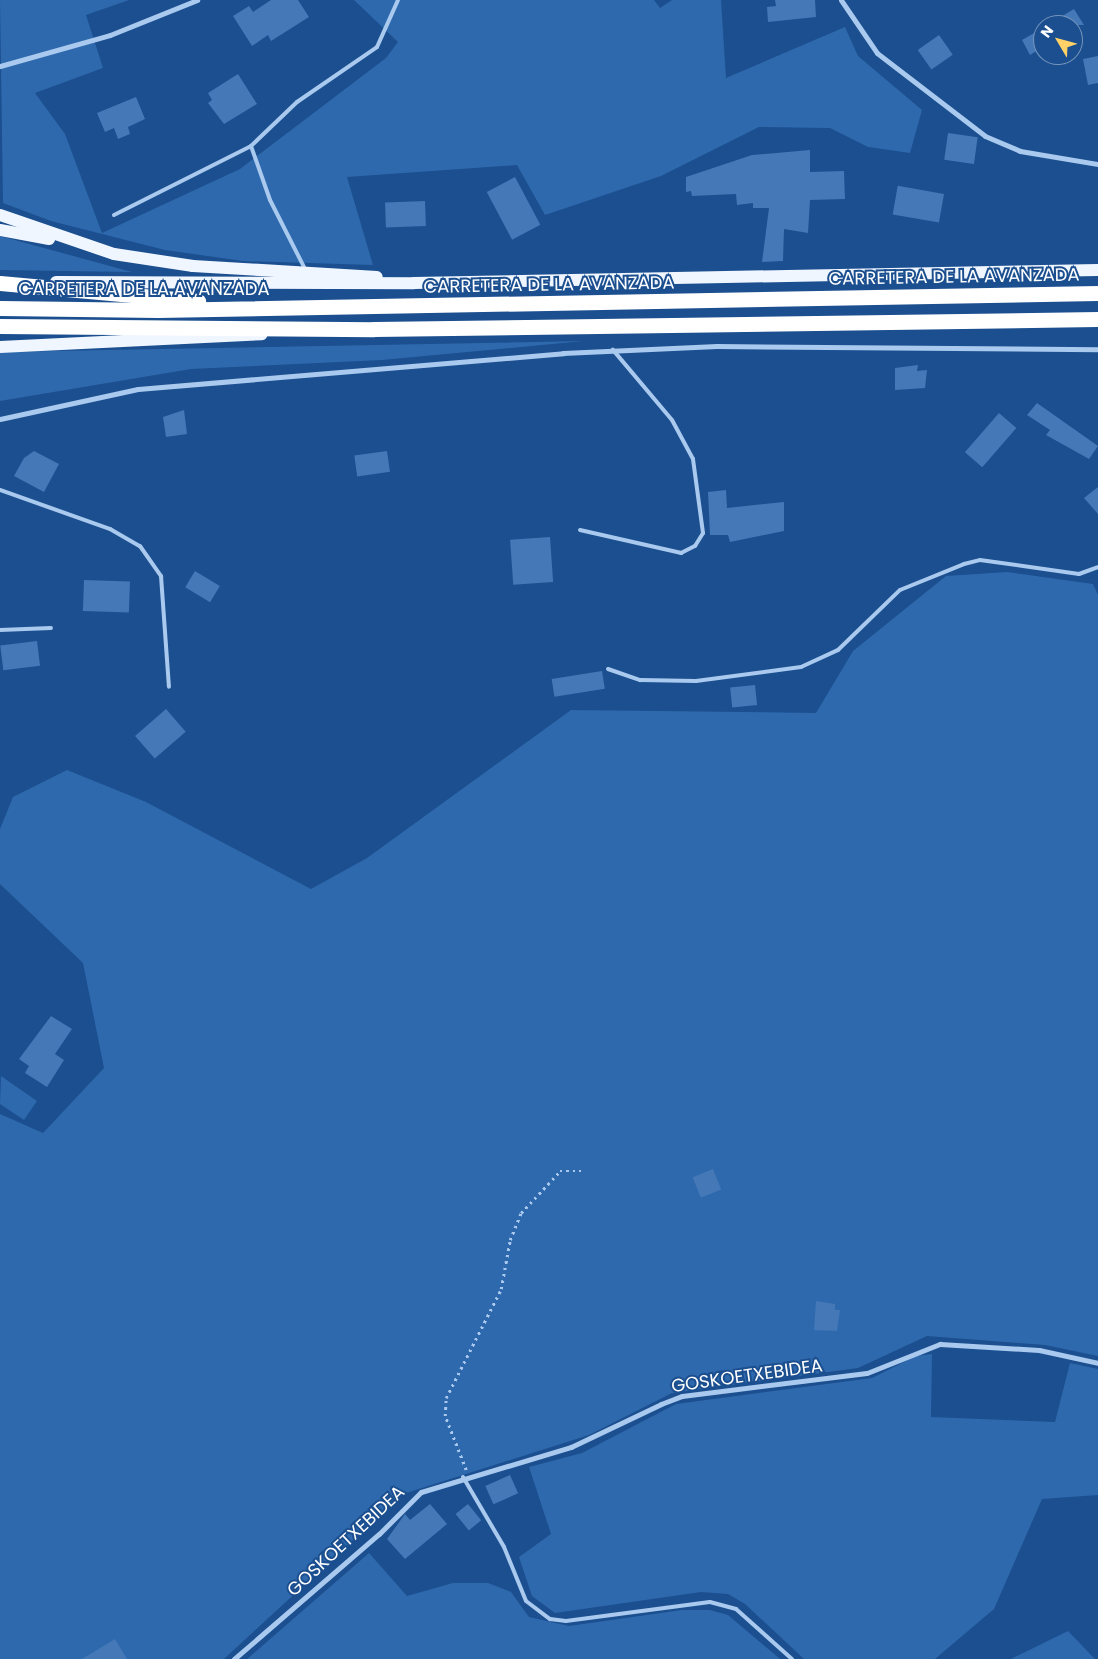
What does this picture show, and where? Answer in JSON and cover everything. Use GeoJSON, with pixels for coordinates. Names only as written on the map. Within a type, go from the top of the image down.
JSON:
{"type":"FeatureCollection","features":[{"type":"Feature","properties":{"kind":"highway"},"geometry":{"type":"LineString","coordinates":[[0,282],[275,308]]}},
{"type":"Feature","properties":{"kind":"highway","name":"CARRETERA DE LA AVANZADA"},"geometry":{"type":"LineString","coordinates":[[0,308],[275,308],[1098,293]]}},
{"type":"Feature","properties":{"kind":"highway"},"geometry":{"type":"LineString","coordinates":[[0,326],[374,329],[1098,319]]}},
{"type":"Feature","properties":{"kind":"main road"},"geometry":{"type":"LineString","coordinates":[[0,215],[66,241]]}},
{"type":"Feature","properties":{"kind":"main road"},"geometry":{"type":"LineString","coordinates":[[0,230],[66,241],[114,254],[193,266],[354,274],[414,283]]}},
{"type":"Feature","properties":{"kind":"main road"},"geometry":{"type":"LineString","coordinates":[[0,282],[414,283],[1098,270]]}},
{"type":"Feature","properties":{"kind":"main road"},"geometry":{"type":"LineString","coordinates":[[0,347],[374,329]]}},
{"type":"Feature","properties":{"kind":"street"},"geometry":{"type":"LineString","coordinates":[[0,66],[110,35],[197,0]]}},
{"type":"Feature","properties":{"kind":"street"},"geometry":{"type":"LineString","coordinates":[[841,0],[877,52],[985,136],[1020,151],[1098,164]]}},
{"type":"Feature","properties":{"kind":"street"},"geometry":{"type":"LineString","coordinates":[[0,419],[138,389],[613,350],[717,346],[1098,349]]}},
{"type":"Feature","properties":{"kind":"street","name":"GOSKOETXEBIDEA"},"geometry":{"type":"LineString","coordinates":[[234,1659],[379,1534],[404,1504],[421,1492],[466,1476],[571,1447],[682,1396],[867,1373],[940,1344],[1039,1350],[1098,1363]]}},
{"type":"Feature","properties":{"kind":"lane"},"geometry":{"type":"LineString","coordinates":[[114,216],[251,146],[297,102],[378,47],[398,0]]}},
{"type":"Feature","properties":{"kind":"lane"},"geometry":{"type":"LineString","coordinates":[[251,146],[270,200],[308,273]]}},
{"type":"Feature","properties":{"kind":"lane"},"geometry":{"type":"LineString","coordinates":[[580,530],[681,553],[695,546],[703,533],[693,459],[672,420],[613,350]]}},
{"type":"Feature","properties":{"kind":"lane"},"geometry":{"type":"LineString","coordinates":[[0,490],[110,529],[146,552],[161,576],[169,687]]}},
{"type":"Feature","properties":{"kind":"lane"},"geometry":{"type":"LineString","coordinates":[[608,669],[640,680],[696,681],[801,668],[838,650],[900,590],[964,564],[980,560],[1079,574],[1098,567]]}},
{"type":"Feature","properties":{"kind":"lane"},"geometry":{"type":"LineString","coordinates":[[0,630],[51,628]]}},
{"type":"Feature","properties":{"kind":"lane"},"geometry":{"type":"LineString","coordinates":[[466,1476],[504,1547],[526,1601],[550,1619],[566,1622],[710,1602],[736,1609],[792,1659]]}},
{"type":"Feature","properties":{"kind":"path"},"geometry":{"type":"LineString","coordinates":[[466,1476],[445,1416],[446,1398],[501,1289],[510,1240],[521,1213],[560,1171],[581,1171]]}},
{"type":"Feature","properties":{"kind":"shaded area"},"geometry":{"type":"Polygon","coordinates":[[[0,0],[129,0],[86,15],[103,68],[35,93],[65,134],[102,233],[240,169],[386,58],[398,42],[354,0],[654,0],[660,8],[672,0],[721,0],[726,78],[845,27],[858,56],[922,110],[910,153],[868,147],[830,128],[759,127],[661,176],[545,215],[517,165],[347,177],[373,265],[243,261],[165,250],[51,221],[3,203],[0,0]]]}},
{"type":"Feature","properties":{"kind":"shaded area"},"geometry":{"type":"Polygon","coordinates":[[[0,236],[132,272],[0,270],[0,236]]]}},
{"type":"Feature","properties":{"kind":"shaded area"},"geometry":{"type":"Polygon","coordinates":[[[584,341],[382,360],[191,369],[0,401],[0,352],[584,341]]]}},
{"type":"Feature","properties":{"kind":"shaded area"},"geometry":{"type":"Polygon","coordinates":[[[1007,572],[1093,584],[1098,595],[1098,1356],[1045,1345],[927,1336],[858,1368],[672,1393],[589,1435],[403,1494],[224,1659],[0,1659],[0,1114],[43,1133],[104,1068],[83,963],[0,884],[0,829],[13,797],[67,770],[146,802],[311,889],[367,858],[571,710],[816,713],[853,651],[946,576],[1007,572]]]}},
{"type":"Feature","properties":{"kind":"shaded area"},"geometry":{"type":"Polygon","coordinates":[[[1,1076],[37,1101],[24,1120],[0,1104],[1,1076]]]}},
{"type":"Feature","properties":{"kind":"shaded area"},"geometry":{"type":"Polygon","coordinates":[[[932,1354],[931,1417],[1055,1422],[1070,1363],[1098,1369],[1098,1495],[1042,1499],[994,1609],[935,1659],[804,1659],[745,1604],[728,1594],[701,1592],[555,1613],[532,1596],[519,1557],[551,1534],[529,1467],[582,1453],[676,1404],[872,1378],[916,1356],[932,1354]]]}},
{"type":"Feature","properties":{"kind":"shaded area"},"geometry":{"type":"Polygon","coordinates":[[[369,1553],[407,1596],[453,1583],[488,1583],[511,1592],[529,1617],[569,1626],[682,1610],[710,1610],[728,1615],[780,1659],[247,1659],[369,1553]]]}},
{"type":"Feature","properties":{"kind":"shaded area"},"geometry":{"type":"Polygon","coordinates":[[[1068,1631],[1095,1659],[1011,1659],[1068,1631]]]}},
{"type":"Feature","properties":{"kind":"building"},"geometry":{"type":"Polygon","coordinates":[[[271,0],[298,0],[309,17],[271,41],[268,35],[252,46],[233,16],[249,6],[253,12],[271,0]]]}},
{"type":"Feature","properties":{"kind":"building"},"geometry":{"type":"Polygon","coordinates":[[[775,0],[815,0],[816,17],[768,22],[767,7],[776,6],[775,0]]]}},
{"type":"Feature","properties":{"kind":"building"},"geometry":{"type":"Polygon","coordinates":[[[1074,9],[1078,15],[1064,15],[1074,9]]]}},
{"type":"Feature","properties":{"kind":"building"},"geometry":{"type":"Polygon","coordinates":[[[1033,34],[1033,53],[1030,55],[1022,40],[1033,34]]]}},
{"type":"Feature","properties":{"kind":"building"},"geometry":{"type":"Polygon","coordinates":[[[939,35],[953,55],[931,70],[918,50],[939,35]]]}},
{"type":"Feature","properties":{"kind":"building"},"geometry":{"type":"Polygon","coordinates":[[[1098,56],[1098,83],[1088,85],[1083,59],[1098,56]]]}},
{"type":"Feature","properties":{"kind":"building"},"geometry":{"type":"Polygon","coordinates":[[[238,74],[257,104],[224,124],[208,103],[212,100],[208,93],[238,74]]]}},
{"type":"Feature","properties":{"kind":"building"},"geometry":{"type":"Polygon","coordinates":[[[136,97],[145,119],[128,127],[130,134],[118,139],[114,128],[105,132],[97,113],[136,97]]]}},
{"type":"Feature","properties":{"kind":"building"},"geometry":{"type":"Polygon","coordinates":[[[948,133],[978,137],[974,164],[944,160],[948,133]]]}},
{"type":"Feature","properties":{"kind":"building"},"geometry":{"type":"Polygon","coordinates":[[[810,150],[810,172],[844,171],[845,199],[810,200],[808,233],[784,229],[783,261],[762,262],[769,208],[753,208],[753,203],[737,205],[736,194],[692,196],[691,191],[686,192],[686,177],[752,155],[810,150]]]}},
{"type":"Feature","properties":{"kind":"building"},"geometry":{"type":"Polygon","coordinates":[[[515,177],[540,225],[512,240],[487,192],[515,177]]]}},
{"type":"Feature","properties":{"kind":"building"},"geometry":{"type":"Polygon","coordinates":[[[898,186],[944,194],[939,223],[893,214],[898,186]]]}},
{"type":"Feature","properties":{"kind":"building"},"geometry":{"type":"Polygon","coordinates":[[[425,201],[426,226],[386,227],[385,202],[425,201]]]}},
{"type":"Feature","properties":{"kind":"building"},"geometry":{"type":"Polygon","coordinates":[[[918,365],[917,371],[927,370],[925,388],[895,390],[895,368],[918,365]]]}},
{"type":"Feature","properties":{"kind":"building"},"geometry":{"type":"Polygon","coordinates":[[[1037,403],[1098,446],[1089,459],[1046,435],[1050,430],[1027,415],[1037,403]]]}},
{"type":"Feature","properties":{"kind":"building"},"geometry":{"type":"Polygon","coordinates":[[[184,410],[187,434],[166,437],[163,417],[184,410]]]}},
{"type":"Feature","properties":{"kind":"building"},"geometry":{"type":"Polygon","coordinates":[[[999,413],[1016,428],[982,467],[965,452],[999,413]]]}},
{"type":"Feature","properties":{"kind":"building"},"geometry":{"type":"Polygon","coordinates":[[[34,451],[59,464],[44,492],[14,476],[24,458],[34,451]]]}},
{"type":"Feature","properties":{"kind":"building"},"geometry":{"type":"Polygon","coordinates":[[[387,451],[390,472],[357,476],[354,456],[387,451]]]}},
{"type":"Feature","properties":{"kind":"building"},"geometry":{"type":"Polygon","coordinates":[[[1098,487],[1098,514],[1084,498],[1098,487]]]}},
{"type":"Feature","properties":{"kind":"building"},"geometry":{"type":"Polygon","coordinates":[[[726,490],[727,508],[784,502],[784,531],[730,542],[728,535],[710,535],[708,492],[726,490]]]}},
{"type":"Feature","properties":{"kind":"building"},"geometry":{"type":"Polygon","coordinates":[[[550,537],[553,582],[513,585],[510,540],[550,537]]]}},
{"type":"Feature","properties":{"kind":"building"},"geometry":{"type":"Polygon","coordinates":[[[195,571],[220,586],[210,602],[185,587],[195,571]]]}},
{"type":"Feature","properties":{"kind":"building"},"geometry":{"type":"Polygon","coordinates":[[[84,580],[130,582],[129,613],[83,611],[84,580]]]}},
{"type":"Feature","properties":{"kind":"building"},"geometry":{"type":"Polygon","coordinates":[[[37,641],[40,666],[3,670],[0,646],[37,641]]]}},
{"type":"Feature","properties":{"kind":"building"},"geometry":{"type":"Polygon","coordinates":[[[602,671],[605,689],[554,697],[552,679],[602,671]]]}},
{"type":"Feature","properties":{"kind":"building"},"geometry":{"type":"Polygon","coordinates":[[[755,685],[757,705],[732,708],[730,688],[755,685]]]}},
{"type":"Feature","properties":{"kind":"building"},"geometry":{"type":"Polygon","coordinates":[[[166,709],[186,732],[155,759],[135,736],[166,709]]]}},
{"type":"Feature","properties":{"kind":"building"},"geometry":{"type":"Polygon","coordinates":[[[51,1016],[72,1029],[55,1054],[64,1060],[47,1087],[25,1073],[29,1066],[19,1059],[51,1016]]]}},
{"type":"Feature","properties":{"kind":"building"},"geometry":{"type":"Polygon","coordinates":[[[713,1169],[721,1189],[701,1198],[693,1177],[713,1169]]]}},
{"type":"Feature","properties":{"kind":"building"},"geometry":{"type":"Polygon","coordinates":[[[816,1301],[835,1304],[835,1310],[840,1310],[837,1331],[814,1330],[816,1301]]]}},
{"type":"Feature","properties":{"kind":"building"},"geometry":{"type":"Polygon","coordinates":[[[510,1475],[518,1493],[493,1504],[485,1486],[510,1475]]]}},
{"type":"Feature","properties":{"kind":"building"},"geometry":{"type":"Polygon","coordinates":[[[430,1504],[447,1524],[405,1559],[387,1539],[405,1514],[410,1520],[430,1504]]]}},
{"type":"Feature","properties":{"kind":"building"},"geometry":{"type":"Polygon","coordinates":[[[468,1504],[481,1520],[469,1530],[456,1514],[468,1504]]]}},
{"type":"Feature","properties":{"kind":"building"},"geometry":{"type":"Polygon","coordinates":[[[115,1639],[127,1659],[82,1659],[115,1639]]]}}]}
